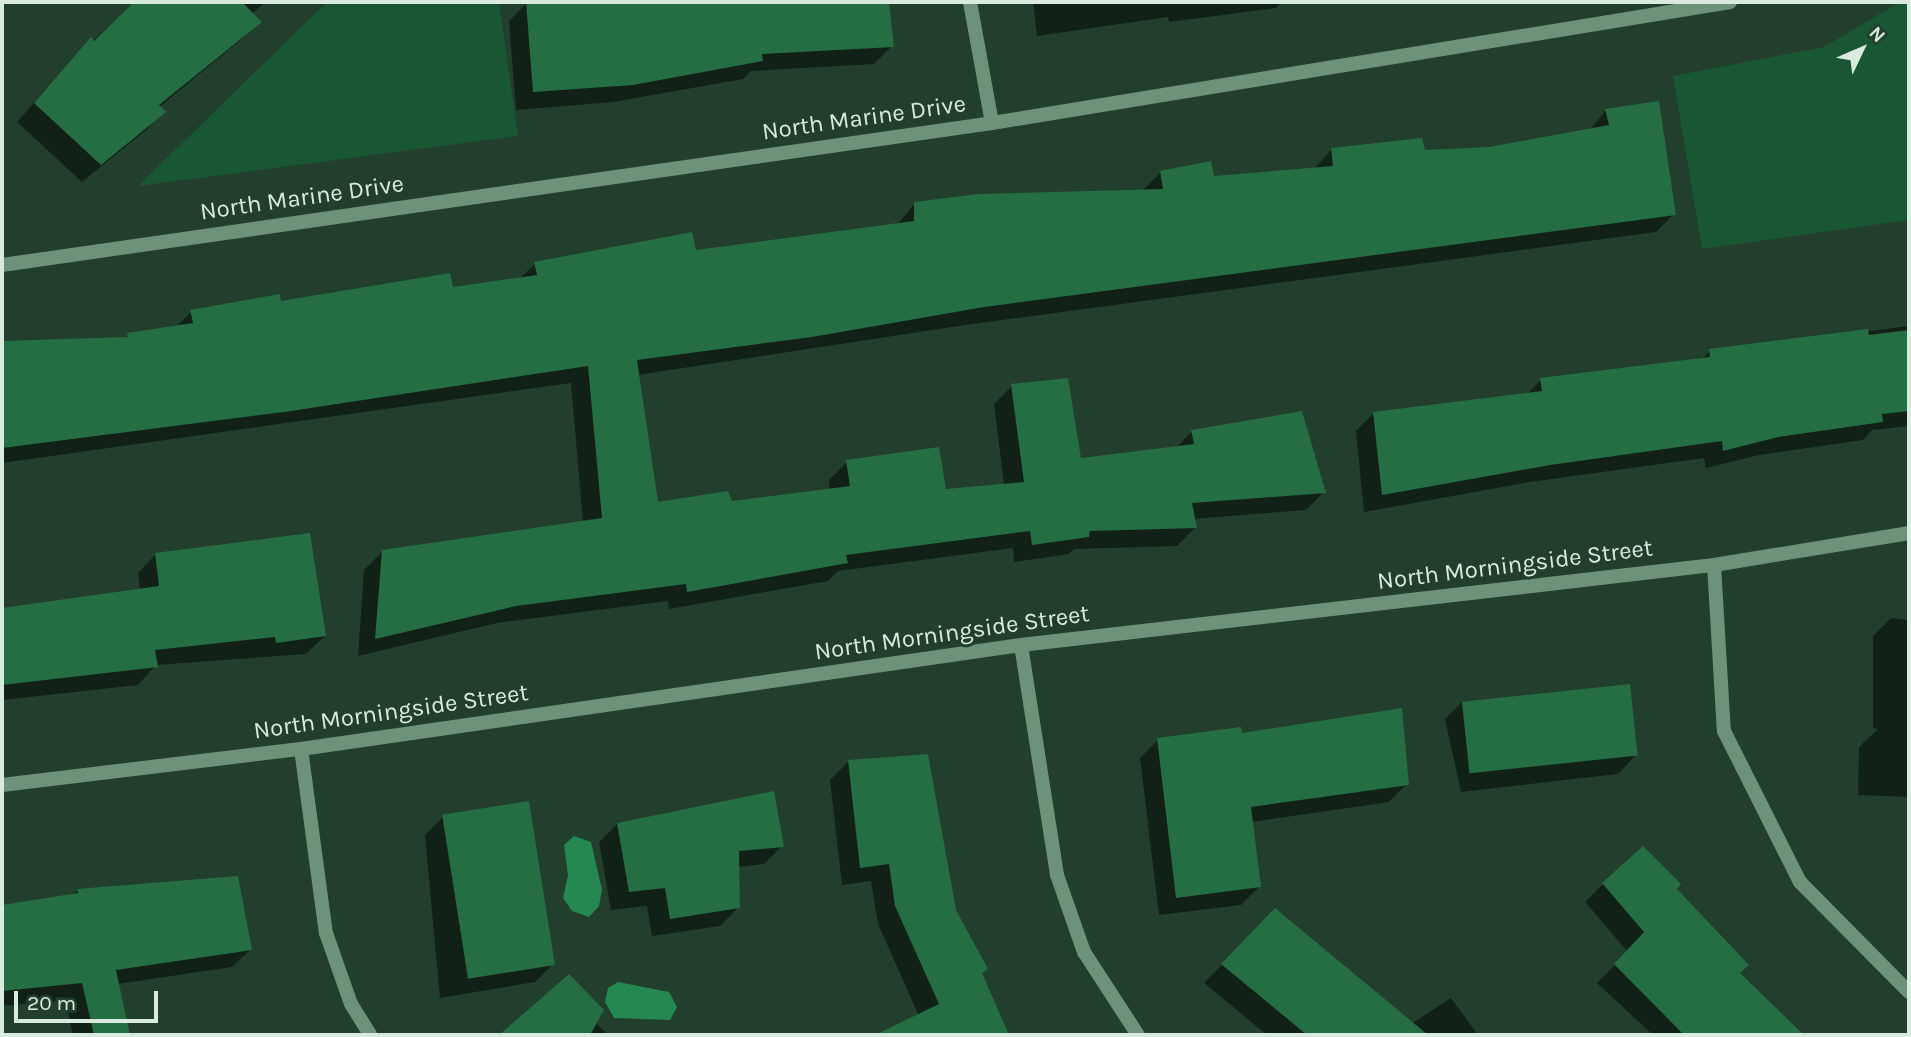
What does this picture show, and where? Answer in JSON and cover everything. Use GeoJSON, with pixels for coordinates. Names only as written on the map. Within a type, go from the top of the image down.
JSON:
{"type":"FeatureCollection","features":[{"type":"Feature","properties":{"kind":"street"},"geometry":{"type":"LineString","coordinates":[[970,2],[992,123]]}},
{"type":"Feature","properties":{"kind":"street","name":"North Marine Drive"},"geometry":{"type":"LineString","coordinates":[[2,265],[992,123],[1730,2]]}},
{"type":"Feature","properties":{"kind":"street","name":"North Morningside Street"},"geometry":{"type":"LineString","coordinates":[[2,785],[302,749],[1021,645],[1714,565],[1909,533]]}},
{"type":"Feature","properties":{"kind":"street"},"geometry":{"type":"LineString","coordinates":[[1714,565],[1724,731],[1800,882],[1909,992]]}},
{"type":"Feature","properties":{"kind":"street"},"geometry":{"type":"LineString","coordinates":[[1021,645],[1057,875],[1084,952],[1138,1035]]}},
{"type":"Feature","properties":{"kind":"street"},"geometry":{"type":"LineString","coordinates":[[302,749],[326,933],[351,1004],[370,1035]]}},
{"type":"Feature","properties":{"kind":"shaded area"},"geometry":{"type":"Polygon","coordinates":[[[327,2],[499,2],[518,136],[138,186],[327,2]]]}},
{"type":"Feature","properties":{"kind":"shaded area"},"geometry":{"type":"Polygon","coordinates":[[[1900,2],[1909,2],[1909,220],[1702,249],[1673,76],[1824,47],[1900,2]]]}},
{"type":"Feature","properties":{"kind":"shaded area"},"geometry":{"type":"Polygon","coordinates":[[[574,836],[591,842],[602,890],[599,906],[589,917],[572,911],[563,898],[568,875],[564,845],[574,836]]]}},
{"type":"Feature","properties":{"kind":"shaded area"},"geometry":{"type":"Polygon","coordinates":[[[618,982],[669,992],[677,1007],[670,1020],[614,1018],[605,1002],[608,988],[618,982]]]}},
{"type":"Feature","properties":{"kind":"building"},"geometry":{"type":"Polygon","coordinates":[[[134,2],[242,2],[262,22],[159,105],[166,112],[101,165],[34,103],[91,37],[94,41],[134,2]]]}},
{"type":"Feature","properties":{"kind":"building"},"geometry":{"type":"Polygon","coordinates":[[[526,2],[889,2],[894,47],[762,54],[763,61],[633,85],[533,92],[526,2]]]}},
{"type":"Feature","properties":{"kind":"building"},"geometry":{"type":"Polygon","coordinates":[[[1659,101],[1676,215],[984,307],[812,337],[637,360],[658,502],[728,491],[732,501],[850,486],[846,460],[939,447],[946,489],[1024,482],[1011,384],[1068,378],[1081,458],[1194,444],[1191,430],[1302,411],[1326,493],[1192,503],[1197,528],[1090,531],[1089,537],[1032,545],[1030,531],[846,555],[848,563],[687,592],[686,584],[516,606],[375,639],[382,550],[602,518],[588,366],[284,412],[2,448],[2,341],[128,337],[127,333],[193,323],[190,310],[280,294],[281,301],[450,273],[453,287],[537,275],[534,262],[692,232],[696,250],[914,221],[914,202],[978,194],[1163,189],[1160,171],[1211,161],[1214,176],[1333,166],[1331,148],[1422,138],[1425,150],[1489,147],[1609,125],[1605,109],[1659,101]]]}},
{"type":"Feature","properties":{"kind":"building"},"geometry":{"type":"Polygon","coordinates":[[[1868,329],[1869,335],[1909,330],[1909,411],[1882,414],[1883,422],[1778,437],[1723,451],[1722,441],[1550,465],[1382,495],[1373,412],[1542,391],[1540,378],[1710,357],[1709,349],[1868,329]]]}},
{"type":"Feature","properties":{"kind":"building"},"geometry":{"type":"Polygon","coordinates":[[[310,533],[326,636],[276,643],[275,637],[155,650],[158,667],[2,685],[2,608],[159,586],[155,553],[310,533]]]}},
{"type":"Feature","properties":{"kind":"building"},"geometry":{"type":"Polygon","coordinates":[[[1630,684],[1638,756],[1469,773],[1462,702],[1630,684]]]}},
{"type":"Feature","properties":{"kind":"building"},"geometry":{"type":"Polygon","coordinates":[[[1402,708],[1409,785],[1251,807],[1261,887],[1176,898],[1157,738],[1241,727],[1242,733],[1402,708]]]}},
{"type":"Feature","properties":{"kind":"building"},"geometry":{"type":"Polygon","coordinates":[[[928,754],[956,910],[988,969],[982,973],[1009,1035],[875,1035],[939,1004],[895,906],[889,864],[860,868],[848,760],[928,754]]]}},
{"type":"Feature","properties":{"kind":"building"},"geometry":{"type":"Polygon","coordinates":[[[774,791],[784,847],[739,851],[740,908],[670,919],[665,888],[629,892],[617,823],[774,791]]]}},
{"type":"Feature","properties":{"kind":"building"},"geometry":{"type":"Polygon","coordinates":[[[529,801],[555,965],[468,979],[442,815],[529,801]]]}},
{"type":"Feature","properties":{"kind":"building"},"geometry":{"type":"Polygon","coordinates":[[[1643,846],[1681,884],[1677,889],[1749,965],[1740,973],[1804,1035],[1684,1035],[1614,964],[1644,932],[1602,883],[1643,846]]]}},
{"type":"Feature","properties":{"kind":"building"},"geometry":{"type":"Polygon","coordinates":[[[238,876],[252,950],[116,970],[130,1035],[94,1035],[82,983],[2,991],[2,905],[78,893],[77,889],[238,876]]]}},
{"type":"Feature","properties":{"kind":"building"},"geometry":{"type":"Polygon","coordinates":[[[1275,908],[1428,1035],[1307,1035],[1221,964],[1275,908]]]}},
{"type":"Feature","properties":{"kind":"building"},"geometry":{"type":"Polygon","coordinates":[[[569,974],[604,1010],[590,1035],[499,1035],[569,974]]]}}]}
